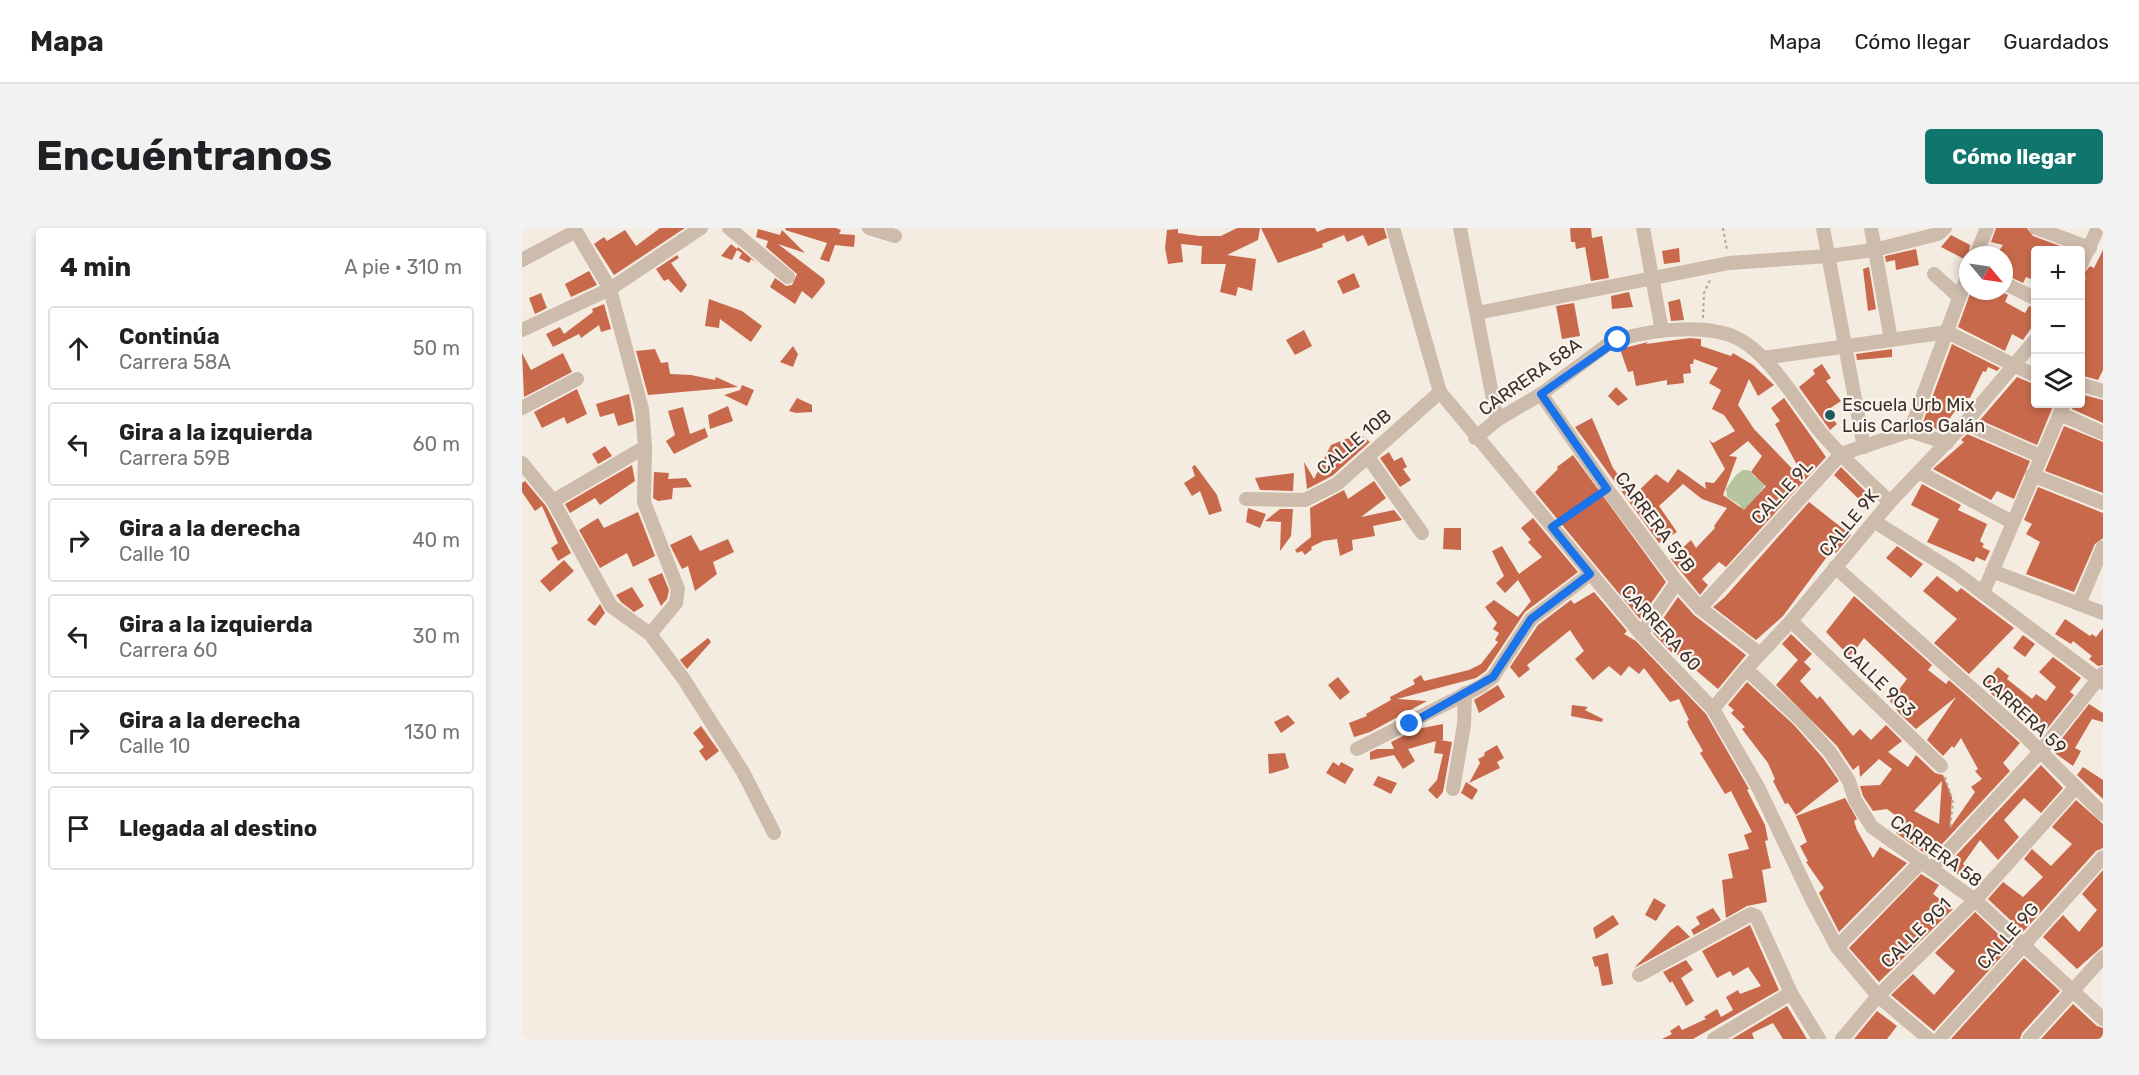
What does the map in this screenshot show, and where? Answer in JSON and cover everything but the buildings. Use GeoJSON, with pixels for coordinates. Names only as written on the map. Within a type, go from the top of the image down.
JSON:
{"type":"FeatureCollection","features":[{"type":"Feature","properties":{"kind":"street"},"geometry":{"type":"LineString","coordinates":[[522,330],[610,289],[701,228]]}},
{"type":"Feature","properties":{"kind":"street"},"geometry":{"type":"LineString","coordinates":[[729,228],[788,277]]}},
{"type":"Feature","properties":{"kind":"street"},"geometry":{"type":"LineString","coordinates":[[869,228],[895,236]]}},
{"type":"Feature","properties":{"kind":"street","name":"CARRERA 60"},"geometry":{"type":"LineString","coordinates":[[1393,228],[1440,392],[1475,438],[1641,634],[1713,709],[1758,787],[1837,947],[1878,996],[1929,1039]]}},
{"type":"Feature","properties":{"kind":"street"},"geometry":{"type":"LineString","coordinates":[[1460,228],[1497,420]]}},
{"type":"Feature","properties":{"kind":"street"},"geometry":{"type":"LineString","coordinates":[[1643,228],[1662,331]]}},
{"type":"Feature","properties":{"kind":"street"},"geometry":{"type":"LineString","coordinates":[[1823,228],[1864,447]]}},
{"type":"Feature","properties":{"kind":"street"},"geometry":{"type":"LineString","coordinates":[[1871,228],[1891,340]]}},
{"type":"Feature","properties":{"kind":"street"},"geometry":{"type":"LineString","coordinates":[[1477,313],[1729,263],[1828,256],[1874,250],[1938,234],[1946,228]]}},
{"type":"Feature","properties":{"kind":"street"},"geometry":{"type":"LineString","coordinates":[[1980,246],[1987,228]]}},
{"type":"Feature","properties":{"kind":"street"},"geometry":{"type":"LineString","coordinates":[[2036,228],[2090,248]]}},
{"type":"Feature","properties":{"kind":"street"},"geometry":{"type":"LineString","coordinates":[[2085,258],[2098,228]]}},
{"type":"Feature","properties":{"kind":"street"},"geometry":{"type":"LineString","coordinates":[[522,260],[575,230],[610,289],[642,410],[645,447],[644,502],[678,589],[676,603],[650,634]]}},
{"type":"Feature","properties":{"kind":"street"},"geometry":{"type":"LineString","coordinates":[[1910,431],[1959,297],[1934,274]]}},
{"type":"Feature","properties":{"kind":"street"},"geometry":{"type":"LineString","coordinates":[[2013,288],[2031,296]]}},
{"type":"Feature","properties":{"kind":"street","name":"CARRERA 58A"},"geometry":{"type":"LineString","coordinates":[[1475,438],[1497,420],[1541,394],[1607,345],[1618,340],[1662,331],[1702,330],[1737,338],[1763,358],[1841,454],[1890,502]]}},
{"type":"Feature","properties":{"kind":"street"},"geometry":{"type":"LineString","coordinates":[[1763,358],[1947,332],[2031,373]]}},
{"type":"Feature","properties":{"kind":"street","name":"CALLE 9K"},"geometry":{"type":"LineString","coordinates":[[1713,709],[1746,669],[1791,621],[1890,502],[1965,423],[2031,345]]}},
{"type":"Feature","properties":{"kind":"street"},"geometry":{"type":"LineString","coordinates":[[522,408],[577,379]]}},
{"type":"Feature","properties":{"kind":"street"},"geometry":{"type":"LineString","coordinates":[[2085,385],[2103,390]]}},
{"type":"Feature","properties":{"kind":"street","name":"CALLE 10B"},"geometry":{"type":"LineString","coordinates":[[1246,499],[1305,500],[1337,484],[1440,392]]}},
{"type":"Feature","properties":{"kind":"street","name":"CARRERA 59B"},"geometry":{"type":"LineString","coordinates":[[1541,394],[1607,489],[1677,582],[1700,608],[1760,654]]}},
{"type":"Feature","properties":{"kind":"street"},"geometry":{"type":"LineString","coordinates":[[1983,593],[2062,409],[2103,433]]}},
{"type":"Feature","properties":{"kind":"street"},"geometry":{"type":"LineString","coordinates":[[1965,423],[2040,456]]}},
{"type":"Feature","properties":{"kind":"street"},"geometry":{"type":"LineString","coordinates":[[1841,454],[1910,431],[1947,443]]}},
{"type":"Feature","properties":{"kind":"street"},"geometry":{"type":"LineString","coordinates":[[553,501],[645,447]]}},
{"type":"Feature","properties":{"kind":"street","name":"CALLE 9L"},"geometry":{"type":"LineString","coordinates":[[1700,608],[1841,454]]}},
{"type":"Feature","properties":{"kind":"street"},"geometry":{"type":"LineString","coordinates":[[1368,457],[1422,533]]}},
{"type":"Feature","properties":{"kind":"street"},"geometry":{"type":"LineString","coordinates":[[522,463],[553,501],[611,606],[650,634],[683,678],[743,772],[774,833]]}},
{"type":"Feature","properties":{"kind":"street"},"geometry":{"type":"LineString","coordinates":[[1919,472],[2012,522]]}},
{"type":"Feature","properties":{"kind":"street"},"geometry":{"type":"LineString","coordinates":[[2032,475],[2103,503]]}},
{"type":"Feature","properties":{"kind":"street"},"geometry":{"type":"LineString","coordinates":[[1837,947],[1960,838],[2040,752],[2101,679],[1956,572],[1875,522]]}},
{"type":"Feature","properties":{"kind":"street"},"geometry":{"type":"LineString","coordinates":[[2079,604],[2103,548]]}},
{"type":"Feature","properties":{"kind":"street","name":"CARRERA 59"},"geometry":{"type":"LineString","coordinates":[[1835,567],[2023,734],[2103,814]]}},
{"type":"Feature","properties":{"kind":"street"},"geometry":{"type":"LineString","coordinates":[[1992,571],[2103,614]]}},
{"type":"Feature","properties":{"kind":"street"},"geometry":{"type":"LineString","coordinates":[[1357,749],[1410,724],[1493,677],[1531,619],[1590,574]]}},
{"type":"Feature","properties":{"kind":"street"},"geometry":{"type":"LineString","coordinates":[[1641,634],[1677,582]]}},
{"type":"Feature","properties":{"kind":"street","name":"CALLE 9G3"},"geometry":{"type":"LineString","coordinates":[[1791,621],[1941,766]]}},
{"type":"Feature","properties":{"kind":"street","name":"CARRERA 58"},"geometry":{"type":"LineString","coordinates":[[1746,669],[1800,718],[1830,752],[1849,781],[1855,800],[1872,827],[1975,900],[2103,1019]]}},
{"type":"Feature","properties":{"kind":"street"},"geometry":{"type":"LineString","coordinates":[[1454,789],[1464,725],[1465,693]]}},
{"type":"Feature","properties":{"kind":"street","name":"CALLE 9G1"},"geometry":{"type":"LineString","coordinates":[[1842,1039],[1878,996],[1975,900],[2075,788]]}},
{"type":"Feature","properties":{"kind":"street","name":"CALLE 9G"},"geometry":{"type":"LineString","coordinates":[[1939,1039],[2103,857]]}},
{"type":"Feature","properties":{"kind":"street"},"geometry":{"type":"LineString","coordinates":[[1639,975],[1751,914],[1756,916],[1791,993],[1819,1039]]}},
{"type":"Feature","properties":{"kind":"street"},"geometry":{"type":"LineString","coordinates":[[2028,1039],[2103,957]]}},
{"type":"Feature","properties":{"kind":"street"},"geometry":{"type":"LineString","coordinates":[[1714,1039],[1791,993]]}},
{"type":"Feature","properties":{"kind":"path"},"geometry":{"type":"LineString","coordinates":[[1552,527],[1607,489]]}},
{"type":"Feature","properties":{"kind":"path"},"geometry":{"type":"LineString","coordinates":[[1941,766],[1953,802],[1948,827],[1960,838]]}},
{"type":"Feature","properties":{"kind":"green space"},"geometry":{"type":"Polygon","coordinates":[[[1743,470],[1749,470],[1755,477],[1768,481],[1757,496],[1754,517],[1730,518],[1741,506],[1727,497],[1726,489],[1736,475],[1743,470]]]}},
{"type":"Feature","properties":{"kind":"place","name":"Escuela Urb Mix Luis Carlos Galán"},"geometry":{"type":"Point","coordinates":[1830,415]}},
{"type":"Feature","properties":{"kind":"route"},"geometry":{"type":"LineString","coordinates":[[1410,724],[1447,702],[1481,686],[1493,677],[1531,619],[1590,574],[1552,527],[1607,489],[1541,394],[1607,345],[1618,340]]}}]}
